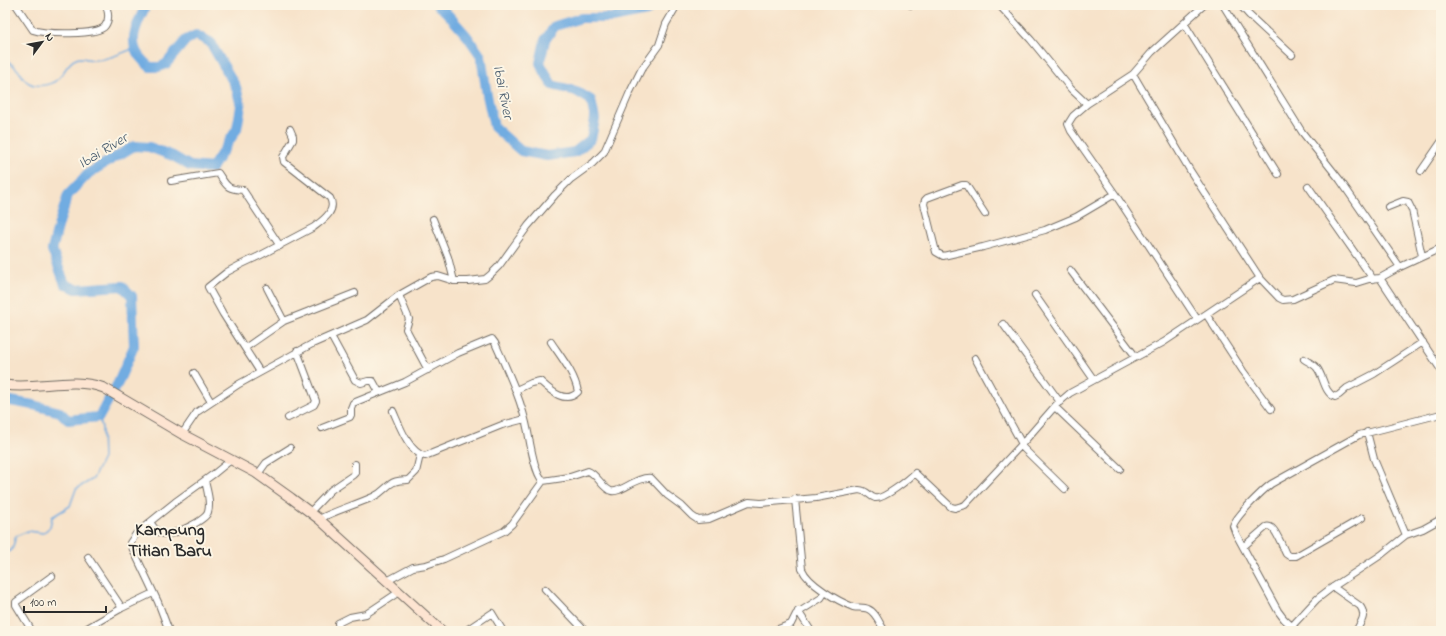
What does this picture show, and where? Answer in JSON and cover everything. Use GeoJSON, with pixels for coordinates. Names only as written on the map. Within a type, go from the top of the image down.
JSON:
{"type":"FeatureCollection","features":[{"type":"Feature","properties":{"kind":"main road"},"geometry":{"type":"LineString","coordinates":[[5,385],[26,386],[62,382],[81,382],[104,388],[182,434],[258,474],[319,519],[442,631]]}},
{"type":"Feature","properties":{"kind":"street"},"geometry":{"type":"LineString","coordinates":[[16,5],[32,30],[53,33],[97,31],[105,27],[109,18],[106,5]]}},
{"type":"Feature","properties":{"kind":"street"},"geometry":{"type":"LineString","coordinates":[[182,434],[197,412],[211,402],[297,351],[367,320],[399,295],[435,276],[454,281],[468,282],[485,279],[499,266],[528,226],[555,195],[571,179],[604,152],[630,92],[641,70],[659,45],[666,24],[677,5]]}},
{"type":"Feature","properties":{"kind":"street"},"geometry":{"type":"LineString","coordinates":[[911,5],[931,5]]}},
{"type":"Feature","properties":{"kind":"street"},"geometry":{"type":"LineString","coordinates":[[999,5],[1031,40],[1071,89],[1087,104]]}},
{"type":"Feature","properties":{"kind":"street"},"geometry":{"type":"LineString","coordinates":[[1197,319],[1115,194],[1069,128],[1068,124],[1070,120],[1087,104],[1133,74],[1152,52],[1204,5]]}},
{"type":"Feature","properties":{"kind":"street"},"geometry":{"type":"LineString","coordinates":[[1223,5],[1302,132],[1340,180],[1400,267]]}},
{"type":"Feature","properties":{"kind":"street"},"geometry":{"type":"LineString","coordinates":[[1240,5],[1248,15],[1292,55]]}},
{"type":"Feature","properties":{"kind":"street"},"geometry":{"type":"LineString","coordinates":[[1184,23],[1278,174]]}},
{"type":"Feature","properties":{"kind":"street"},"geometry":{"type":"LineString","coordinates":[[1133,74],[1191,172],[1260,278],[1279,298],[1288,300],[1298,298],[1334,280],[1356,283],[1380,278],[1422,256],[1441,248]]}},
{"type":"Feature","properties":{"kind":"street"},"geometry":{"type":"LineString","coordinates":[[260,372],[208,287],[235,267],[314,228],[326,217],[333,207],[330,198],[284,162],[283,157],[293,140],[290,129]]}},
{"type":"Feature","properties":{"kind":"street"},"geometry":{"type":"LineString","coordinates":[[1421,171],[1441,142]]}},
{"type":"Feature","properties":{"kind":"street"},"geometry":{"type":"LineString","coordinates":[[171,181],[218,173],[232,189],[242,190],[280,246]]}},
{"type":"Feature","properties":{"kind":"street"},"geometry":{"type":"LineString","coordinates":[[985,214],[966,185],[962,184],[927,198],[924,204],[936,252],[943,256],[1045,230],[1081,214],[1115,194]]}},
{"type":"Feature","properties":{"kind":"street"},"geometry":{"type":"LineString","coordinates":[[1308,186],[1373,279]]}},
{"type":"Feature","properties":{"kind":"street"},"geometry":{"type":"LineString","coordinates":[[1388,207],[1403,200],[1409,204],[1412,210],[1422,256]]}},
{"type":"Feature","properties":{"kind":"street"},"geometry":{"type":"LineString","coordinates":[[433,219],[448,257],[454,281]]}},
{"type":"Feature","properties":{"kind":"street"},"geometry":{"type":"LineString","coordinates":[[1070,270],[1136,357]]}},
{"type":"Feature","properties":{"kind":"street"},"geometry":{"type":"LineString","coordinates":[[387,581],[413,567],[444,559],[504,531],[512,524],[543,481],[570,477],[588,471],[608,489],[615,492],[642,478],[652,478],[667,495],[698,520],[709,519],[749,502],[761,503],[816,498],[859,490],[865,490],[873,498],[880,498],[910,479],[915,473],[951,507],[960,508],[965,505],[1021,445],[1054,407],[1070,393],[1164,342],[1260,278]]}},
{"type":"Feature","properties":{"kind":"street"},"geometry":{"type":"LineString","coordinates":[[1380,278],[1441,370]]}},
{"type":"Feature","properties":{"kind":"street"},"geometry":{"type":"LineString","coordinates":[[266,288],[284,321]]}},
{"type":"Feature","properties":{"kind":"street"},"geometry":{"type":"LineString","coordinates":[[245,348],[284,321],[354,293]]}},
{"type":"Feature","properties":{"kind":"street"},"geometry":{"type":"LineString","coordinates":[[399,295],[409,319],[406,328],[428,370]]}},
{"type":"Feature","properties":{"kind":"street"},"geometry":{"type":"LineString","coordinates":[[1035,295],[1094,380]]}},
{"type":"Feature","properties":{"kind":"street"},"geometry":{"type":"LineString","coordinates":[[1206,314],[1243,372],[1271,409]]}},
{"type":"Feature","properties":{"kind":"street"},"geometry":{"type":"LineString","coordinates":[[1003,324],[1060,402]]}},
{"type":"Feature","properties":{"kind":"street"},"geometry":{"type":"LineString","coordinates":[[331,336],[356,380],[361,383],[373,381],[378,392]]}},
{"type":"Feature","properties":{"kind":"street"},"geometry":{"type":"LineString","coordinates":[[322,428],[350,417],[353,404],[378,392],[405,382],[458,353],[492,339],[516,390],[525,419],[539,477],[543,481]]}},
{"type":"Feature","properties":{"kind":"street"},"geometry":{"type":"LineString","coordinates":[[516,390],[531,383],[540,381],[557,395],[570,397],[578,392],[572,376],[551,342]]}},
{"type":"Feature","properties":{"kind":"street"},"geometry":{"type":"LineString","coordinates":[[1304,359],[1316,366],[1330,394],[1335,397],[1340,395],[1347,388],[1374,374],[1423,342]]}},
{"type":"Feature","properties":{"kind":"street"},"geometry":{"type":"LineString","coordinates":[[288,418],[314,405],[316,401],[297,351]]}},
{"type":"Feature","properties":{"kind":"street"},"geometry":{"type":"LineString","coordinates":[[975,358],[1021,445],[1065,489]]}},
{"type":"Feature","properties":{"kind":"street"},"geometry":{"type":"LineString","coordinates":[[194,373],[211,402]]}},
{"type":"Feature","properties":{"kind":"street"},"geometry":{"type":"LineString","coordinates":[[1054,407],[1120,469]]}},
{"type":"Feature","properties":{"kind":"street"},"geometry":{"type":"LineString","coordinates":[[392,411],[406,438],[416,452],[425,456],[502,425],[525,419]]}},
{"type":"Feature","properties":{"kind":"street"},"geometry":{"type":"LineString","coordinates":[[1297,631],[1284,619],[1272,600],[1234,530],[1234,522],[1266,488],[1355,437],[1367,432],[1441,414]]}},
{"type":"Feature","properties":{"kind":"street"},"geometry":{"type":"LineString","coordinates":[[1367,432],[1374,458],[1406,535]]}},
{"type":"Feature","properties":{"kind":"street"},"geometry":{"type":"LineString","coordinates":[[258,474],[266,463],[290,448]]}},
{"type":"Feature","properties":{"kind":"street"},"geometry":{"type":"LineString","coordinates":[[319,519],[335,511],[374,497],[390,484],[400,480],[408,480],[416,472],[420,455]]}},
{"type":"Feature","properties":{"kind":"street"},"geometry":{"type":"LineString","coordinates":[[169,631],[130,543],[136,534],[150,522],[231,460]]}},
{"type":"Feature","properties":{"kind":"street"},"geometry":{"type":"LineString","coordinates":[[310,512],[331,490],[355,473],[355,464]]}},
{"type":"Feature","properties":{"kind":"street"},"geometry":{"type":"LineString","coordinates":[[150,522],[158,532],[173,534],[202,519],[208,514],[208,497],[204,481]]}},
{"type":"Feature","properties":{"kind":"street"},"geometry":{"type":"LineString","coordinates":[[795,499],[802,569],[806,577],[825,592],[854,607],[868,609],[874,614],[885,631]]}},
{"type":"Feature","properties":{"kind":"street"},"geometry":{"type":"LineString","coordinates":[[1243,547],[1268,526],[1274,531],[1286,554],[1289,556],[1296,556],[1362,518]]}},
{"type":"Feature","properties":{"kind":"street"},"geometry":{"type":"LineString","coordinates":[[1292,626],[1317,599],[1333,587],[1381,555],[1406,535],[1423,529],[1441,519]]}},
{"type":"Feature","properties":{"kind":"street"},"geometry":{"type":"LineString","coordinates":[[88,557],[122,608]]}},
{"type":"Feature","properties":{"kind":"street"},"geometry":{"type":"LineString","coordinates":[[32,631],[16,606],[16,602],[52,576]]}},
{"type":"Feature","properties":{"kind":"street"},"geometry":{"type":"LineString","coordinates":[[1333,587],[1360,606],[1363,610],[1364,617],[1356,631]]}},
{"type":"Feature","properties":{"kind":"street"},"geometry":{"type":"LineString","coordinates":[[545,589],[585,631]]}},
{"type":"Feature","properties":{"kind":"street"},"geometry":{"type":"LineString","coordinates":[[340,631],[338,623],[350,617],[366,614],[399,592]]}},
{"type":"Feature","properties":{"kind":"street"},"geometry":{"type":"LineString","coordinates":[[773,631],[791,624],[794,616],[798,612],[821,598],[825,592]]}},
{"type":"Feature","properties":{"kind":"street"},"geometry":{"type":"LineString","coordinates":[[82,631],[122,608],[153,593]]}},
{"type":"Feature","properties":{"kind":"street"},"geometry":{"type":"LineString","coordinates":[[798,612],[811,631]]}},
{"type":"Feature","properties":{"kind":"street"},"geometry":{"type":"LineString","coordinates":[[465,631],[492,613],[503,631]]}},
{"type":"Feature","properties":{"kind":"waterway","name":"Ibai River"},"geometry":{"type":"LineString","coordinates":[[5,400],[60,412],[68,420],[99,417],[118,383],[134,346],[132,296],[122,286],[76,289],[65,284],[52,250],[68,195],[89,173],[134,146],[149,147],[173,156],[190,166],[212,168],[237,129],[241,106],[236,87],[210,42],[196,35],[186,40],[166,64],[159,67],[150,67],[139,56],[134,43],[134,37],[135,30],[146,5]]}},
{"type":"Feature","properties":{"kind":"waterway","name":"Ibai River"},"geometry":{"type":"LineString","coordinates":[[437,5],[445,11],[467,36],[481,56],[494,127],[521,151],[547,156],[575,152],[591,139],[595,119],[591,100],[576,91],[552,85],[540,63],[545,40],[555,26],[581,18],[612,18],[647,11],[652,5]]}},
{"type":"Feature","properties":{"kind":"waterway"},"geometry":{"type":"LineString","coordinates":[[5,59],[16,68],[27,82],[32,85],[45,85],[57,80],[69,64],[78,58],[94,60],[108,58],[130,50],[133,43]]}},
{"type":"Feature","properties":{"kind":"waterway"},"geometry":{"type":"LineString","coordinates":[[5,553],[12,550],[16,536],[28,531],[43,533],[50,527],[52,517],[70,506],[76,489],[93,479],[103,458],[102,428],[99,417]]}},
{"type":"Feature","properties":{"kind":"district","name":"Kampung Titian Baru"},"geometry":{"type":"Point","coordinates":[170,541]}}]}
